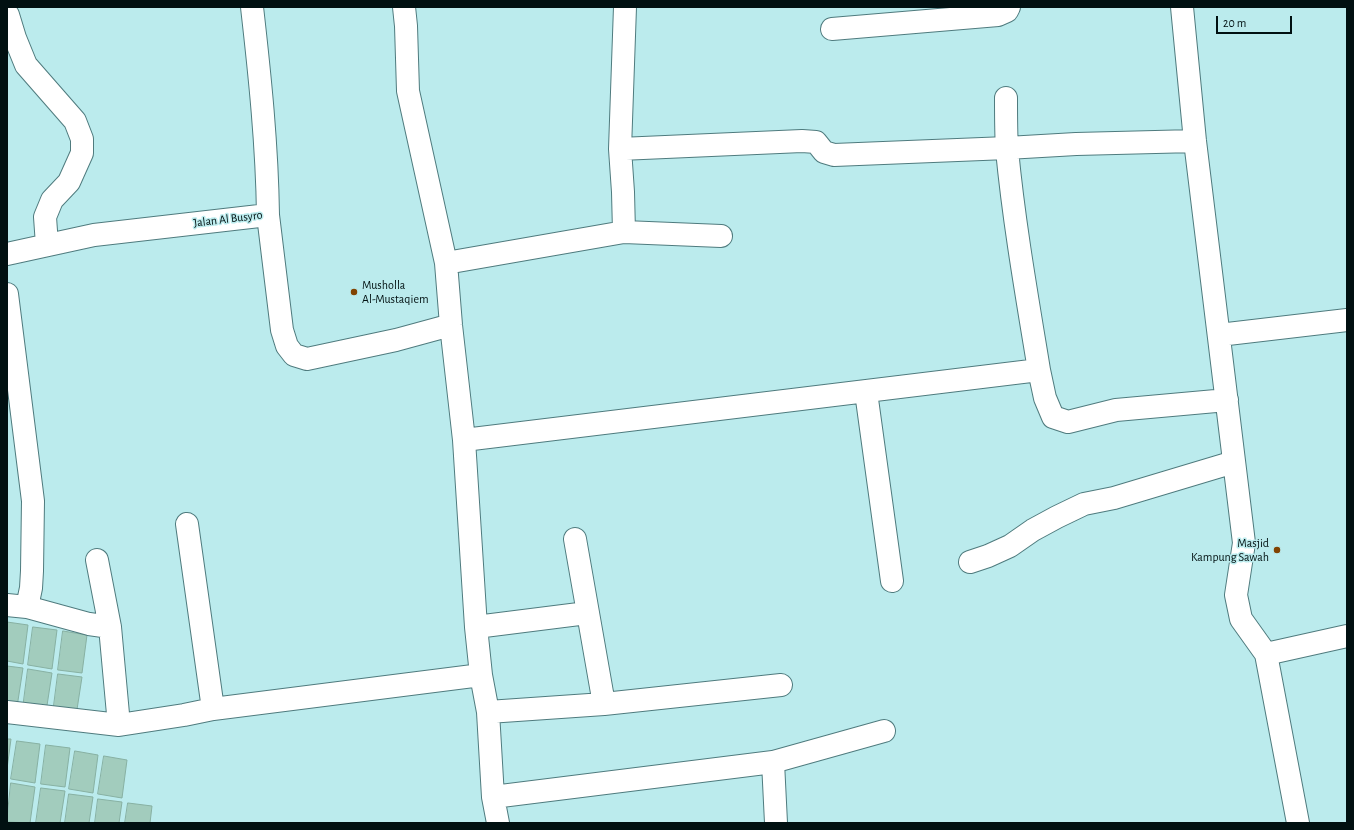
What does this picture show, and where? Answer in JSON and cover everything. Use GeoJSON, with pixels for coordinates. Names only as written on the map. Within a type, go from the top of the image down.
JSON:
{"type":"FeatureCollection","features":[{"type":"Feature","properties":{"kind":"street","name":"Jalan Al Busyro"},"geometry":{"type":"LineString","coordinates":[[7,254],[94,235],[268,215],[267,160],[261,79],[252,7]]}},
{"type":"Feature","properties":{"kind":"street"},"geometry":{"type":"LineString","coordinates":[[404,7],[408,90],[446,264],[464,440],[476,627],[481,675],[488,712],[494,797],[498,823]]}},
{"type":"Feature","properties":{"kind":"street"},"geometry":{"type":"LineString","coordinates":[[624,232],[620,148],[625,7]]}},
{"type":"Feature","properties":{"kind":"street"},"geometry":{"type":"LineString","coordinates":[[832,29],[998,15],[1007,11],[1009,7]]}},
{"type":"Feature","properties":{"kind":"street"},"geometry":{"type":"LineString","coordinates":[[1182,7],[1195,141],[1244,543],[1236,595],[1241,619],[1266,654],[1298,823]]}},
{"type":"Feature","properties":{"kind":"street"},"geometry":{"type":"LineString","coordinates":[[8,15],[15,38],[26,64],[75,121],[82,139],[82,153],[69,182],[52,200],[45,217],[47,245]]}},
{"type":"Feature","properties":{"kind":"street"},"geometry":{"type":"LineString","coordinates":[[1006,98],[1007,148],[1022,263],[1039,370],[1045,398],[1054,417],[1068,422],[1116,410],[1227,400]]}},
{"type":"Feature","properties":{"kind":"street"},"geometry":{"type":"LineString","coordinates":[[620,148],[802,141],[816,142],[824,152],[834,155],[1076,144],[1195,141]]}},
{"type":"Feature","properties":{"kind":"street"},"geometry":{"type":"LineString","coordinates":[[268,215],[282,330],[287,346],[294,355],[307,359],[396,340],[451,324]]}},
{"type":"Feature","properties":{"kind":"street"},"geometry":{"type":"LineString","coordinates":[[446,264],[624,232],[721,236]]}},
{"type":"Feature","properties":{"kind":"street"},"geometry":{"type":"LineString","coordinates":[[7,294],[33,501],[31,588],[17,606],[110,628]]}},
{"type":"Feature","properties":{"kind":"street"},"geometry":{"type":"LineString","coordinates":[[1219,336],[1347,320]]}},
{"type":"Feature","properties":{"kind":"street"},"geometry":{"type":"LineString","coordinates":[[464,440],[1039,370]]}},
{"type":"Feature","properties":{"kind":"street"},"geometry":{"type":"LineString","coordinates":[[866,392],[892,580]]}},
{"type":"Feature","properties":{"kind":"street"},"geometry":{"type":"LineString","coordinates":[[970,562],[1010,546],[1039,527],[1084,504],[1114,498],[1234,462]]}},
{"type":"Feature","properties":{"kind":"street"},"geometry":{"type":"LineString","coordinates":[[187,524],[213,709]]}},
{"type":"Feature","properties":{"kind":"street"},"geometry":{"type":"LineString","coordinates":[[575,539],[604,704]]}},
{"type":"Feature","properties":{"kind":"street"},"geometry":{"type":"LineString","coordinates":[[97,560],[110,628],[119,725]]}},
{"type":"Feature","properties":{"kind":"street"},"geometry":{"type":"LineString","coordinates":[[476,627],[587,613]]}},
{"type":"Feature","properties":{"kind":"street"},"geometry":{"type":"LineString","coordinates":[[1266,654],[1347,636]]}},
{"type":"Feature","properties":{"kind":"street"},"geometry":{"type":"LineString","coordinates":[[7,712],[119,725],[213,709],[481,675]]}},
{"type":"Feature","properties":{"kind":"street"},"geometry":{"type":"LineString","coordinates":[[488,712],[604,704],[782,685]]}},
{"type":"Feature","properties":{"kind":"street"},"geometry":{"type":"LineString","coordinates":[[494,797],[773,762],[884,731]]}},
{"type":"Feature","properties":{"kind":"street"},"geometry":{"type":"LineString","coordinates":[[773,762],[776,823]]}},
{"type":"Feature","properties":{"kind":"building"},"geometry":{"type":"Polygon","coordinates":[[[7,622],[28,625],[23,664],[7,661],[7,622]]]}},
{"type":"Feature","properties":{"kind":"building"},"geometry":{"type":"Polygon","coordinates":[[[33,627],[57,630],[52,669],[28,665],[33,627]]]}},
{"type":"Feature","properties":{"kind":"building"},"geometry":{"type":"Polygon","coordinates":[[[63,631],[87,635],[82,673],[58,670],[63,631]]]}},
{"type":"Feature","properties":{"kind":"building"},"geometry":{"type":"Polygon","coordinates":[[[7,666],[23,668],[17,707],[7,705],[7,666]]]}},
{"type":"Feature","properties":{"kind":"building"},"geometry":{"type":"Polygon","coordinates":[[[28,669],[52,673],[46,712],[23,708],[28,669]]]}},
{"type":"Feature","properties":{"kind":"building"},"geometry":{"type":"Polygon","coordinates":[[[58,674],[82,677],[76,716],[53,713],[58,674]]]}},
{"type":"Feature","properties":{"kind":"building"},"geometry":{"type":"Polygon","coordinates":[[[7,739],[11,739],[7,769],[7,739]]]}},
{"type":"Feature","properties":{"kind":"building"},"geometry":{"type":"Polygon","coordinates":[[[17,741],[40,744],[35,783],[11,779],[17,741]]]}},
{"type":"Feature","properties":{"kind":"building"},"geometry":{"type":"Polygon","coordinates":[[[46,745],[70,748],[65,787],[41,784],[46,745]]]}},
{"type":"Feature","properties":{"kind":"building"},"geometry":{"type":"Polygon","coordinates":[[[75,751],[98,755],[93,793],[69,789],[75,751]]]}},
{"type":"Feature","properties":{"kind":"building"},"geometry":{"type":"Polygon","coordinates":[[[104,756],[127,760],[122,798],[98,794],[104,756]]]}},
{"type":"Feature","properties":{"kind":"building"},"geometry":{"type":"Polygon","coordinates":[[[11,783],[35,787],[30,823],[7,822],[11,783]]]}},
{"type":"Feature","properties":{"kind":"building"},"geometry":{"type":"Polygon","coordinates":[[[41,788],[65,791],[60,823],[36,823],[41,788]]]}},
{"type":"Feature","properties":{"kind":"building"},"geometry":{"type":"Polygon","coordinates":[[[69,794],[93,797],[89,823],[65,823],[69,794]]]}},
{"type":"Feature","properties":{"kind":"building"},"geometry":{"type":"Polygon","coordinates":[[[98,799],[122,802],[119,823],[95,823],[98,799]]]}},
{"type":"Feature","properties":{"kind":"building"},"geometry":{"type":"Polygon","coordinates":[[[128,803],[152,806],[150,823],[125,823],[128,803]]]}},
{"type":"Feature","properties":{"kind":"place","name":"Musholla Al-Mustaqiem"},"geometry":{"type":"Point","coordinates":[354,292]}},
{"type":"Feature","properties":{"kind":"place","name":"Masjid Kampung Sawah"},"geometry":{"type":"Point","coordinates":[1277,550]}}]}
